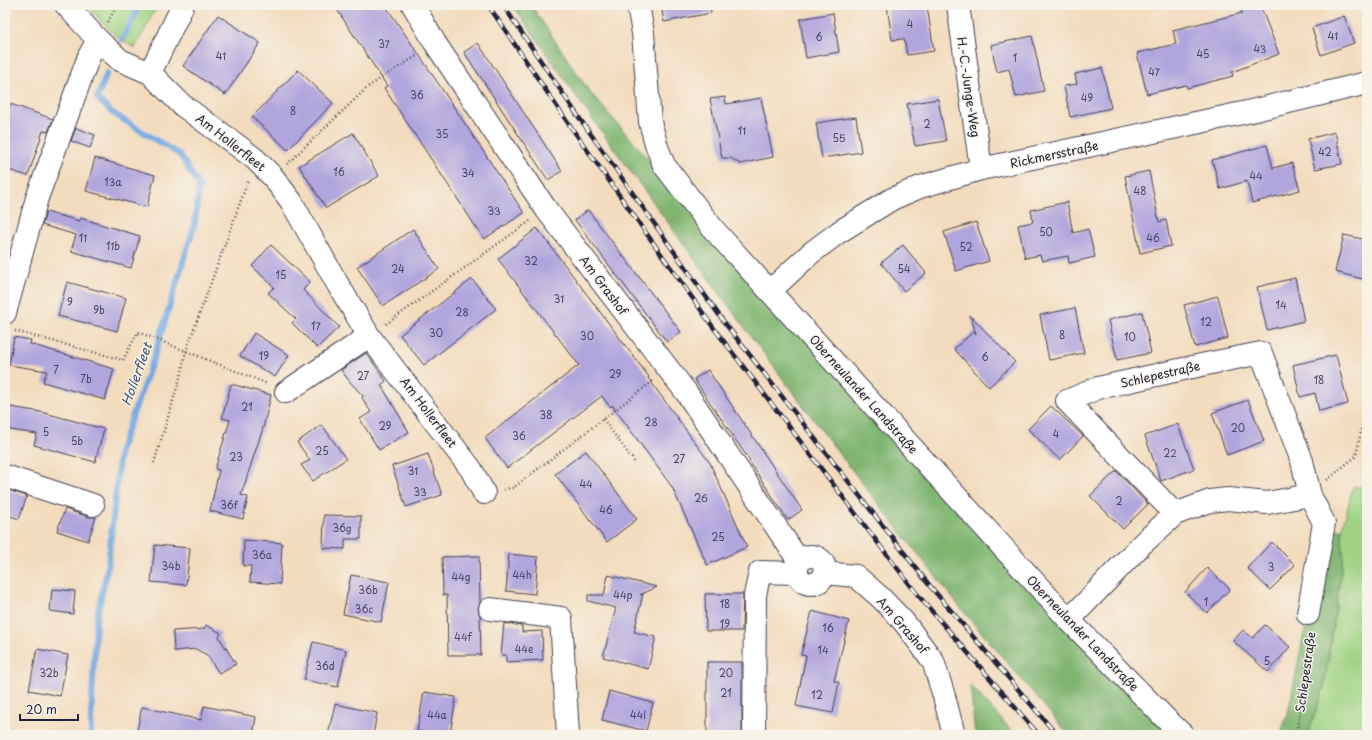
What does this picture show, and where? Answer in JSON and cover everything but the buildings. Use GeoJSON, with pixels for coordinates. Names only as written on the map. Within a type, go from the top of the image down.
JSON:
{"type":"FeatureCollection","features":[{"type":"Feature","properties":{"kind":"street","name":"Am Hollerfleet"},"geometry":{"type":"LineString","coordinates":[[66,5],[98,40],[120,60],[150,73],[182,105],[255,159],[274,177],[291,201],[369,336],[471,469],[484,493]]}},
{"type":"Feature","properties":{"kind":"street"},"geometry":{"type":"LineString","coordinates":[[150,73],[183,5]]}},
{"type":"Feature","properties":{"kind":"street","name":"Am Grashof"},"geometry":{"type":"LineString","coordinates":[[413,5],[436,43],[546,209],[686,392],[798,567]]}},
{"type":"Feature","properties":{"kind":"street","name":"Oberneulander Landstraße"},"geometry":{"type":"LineString","coordinates":[[638,5],[643,33],[650,122],[664,165],[714,230],[1069,620],[1183,735]]}},
{"type":"Feature","properties":{"kind":"street","name":"H.-C.-Junge-Weg"},"geometry":{"type":"LineString","coordinates":[[958,5],[981,169]]}},
{"type":"Feature","properties":{"kind":"street"},"geometry":{"type":"LineString","coordinates":[[9,322],[37,198],[89,56],[98,40]]}},
{"type":"Feature","properties":{"kind":"street","name":"Rickmersstraße"},"geometry":{"type":"LineString","coordinates":[[770,291],[811,253],[839,232],[892,199],[920,187],[981,169],[1247,112],[1367,83]]}},
{"type":"Feature","properties":{"kind":"street"},"geometry":{"type":"LineString","coordinates":[[286,392],[369,336]]}},
{"type":"Feature","properties":{"kind":"street","name":"Schlepestraße"},"geometry":{"type":"LineString","coordinates":[[1175,514],[1067,402],[1098,388],[1261,353],[1302,461],[1310,495],[1324,523],[1308,614]]}},
{"type":"Feature","properties":{"kind":"street"},"geometry":{"type":"LineString","coordinates":[[5,476],[93,505]]}},
{"type":"Feature","properties":{"kind":"street"},"geometry":{"type":"LineString","coordinates":[[1069,620],[1143,543],[1175,514],[1210,501],[1228,499],[1267,502],[1310,495]]}},
{"type":"Feature","properties":{"kind":"street","name":"Am Grashof"},"geometry":{"type":"LineString","coordinates":[[798,567],[804,557],[810,556],[816,557],[821,561],[824,566],[824,573],[856,576],[881,598],[904,622],[933,661],[954,735]]}},
{"type":"Feature","properties":{"kind":"street","name":"Am Grashof"},"geometry":{"type":"LineString","coordinates":[[754,735],[755,595],[760,572],[798,567]]}},
{"type":"Feature","properties":{"kind":"street"},"geometry":{"type":"LineString","coordinates":[[490,609],[561,618],[568,735]]}},
{"type":"Feature","properties":{"kind":"path"},"geometry":{"type":"LineString","coordinates":[[274,177],[370,86],[436,43]]}},
{"type":"Feature","properties":{"kind":"path"},"geometry":{"type":"LineString","coordinates":[[154,463],[182,371],[186,351],[255,159]]}},
{"type":"Feature","properties":{"kind":"path"},"geometry":{"type":"LineString","coordinates":[[369,336],[546,209]]}},
{"type":"Feature","properties":{"kind":"path"},"geometry":{"type":"LineString","coordinates":[[9,322],[123,360],[138,332],[286,392]]}},
{"type":"Feature","properties":{"kind":"path"},"geometry":{"type":"LineString","coordinates":[[484,493],[513,488],[669,369]]}},
{"type":"Feature","properties":{"kind":"path"},"geometry":{"type":"LineString","coordinates":[[1310,495],[1356,456],[1367,401]]}},
{"type":"Feature","properties":{"kind":"path"},"geometry":{"type":"LineString","coordinates":[[603,419],[636,464]]}},
{"type":"Feature","properties":{"kind":"path","name":"Schlepestraße"},"geometry":{"type":"LineString","coordinates":[[1296,735],[1302,701],[1312,621],[1308,614]]}},
{"type":"Feature","properties":{"kind":"green space"},"geometry":{"type":"Polygon","coordinates":[[[86,5],[158,5],[135,48],[117,37],[86,5]]]}},
{"type":"Feature","properties":{"kind":"green space"},"geometry":{"type":"Polygon","coordinates":[[[513,5],[531,5],[589,91],[766,294],[1179,735],[1069,735],[958,605],[841,456],[747,331],[585,109],[513,5]]]}},
{"type":"Feature","properties":{"kind":"green space"},"geometry":{"type":"Polygon","coordinates":[[[1353,486],[1367,488],[1367,735],[1308,735],[1324,687],[1343,559],[1342,530],[1353,486]]]}},
{"type":"Feature","properties":{"kind":"green space"},"geometry":{"type":"Polygon","coordinates":[[[1325,528],[1342,530],[1343,559],[1324,687],[1308,735],[1280,735],[1288,713],[1325,528]]]}},
{"type":"Feature","properties":{"kind":"green space"},"geometry":{"type":"Polygon","coordinates":[[[970,685],[1016,735],[975,735],[970,685]]]}},
{"type":"Feature","properties":{"kind":"waterway","name":"Hollerfleet"},"geometry":{"type":"LineString","coordinates":[[122,40],[140,5]]}},
{"type":"Feature","properties":{"kind":"waterway","name":"Hollerfleet"},"geometry":{"type":"LineString","coordinates":[[91,735],[96,621],[108,565],[120,450],[155,354],[195,223],[199,186],[180,155],[111,112],[97,98],[107,73]]}},
{"type":"Feature","properties":{"kind":"railway"},"geometry":{"type":"LineString","coordinates":[[488,5],[568,123],[713,327],[917,594],[1039,735]]}},
{"type":"Feature","properties":{"kind":"railway"},"geometry":{"type":"LineString","coordinates":[[503,5],[578,116],[724,322],[930,586],[1057,735]]}}]}
